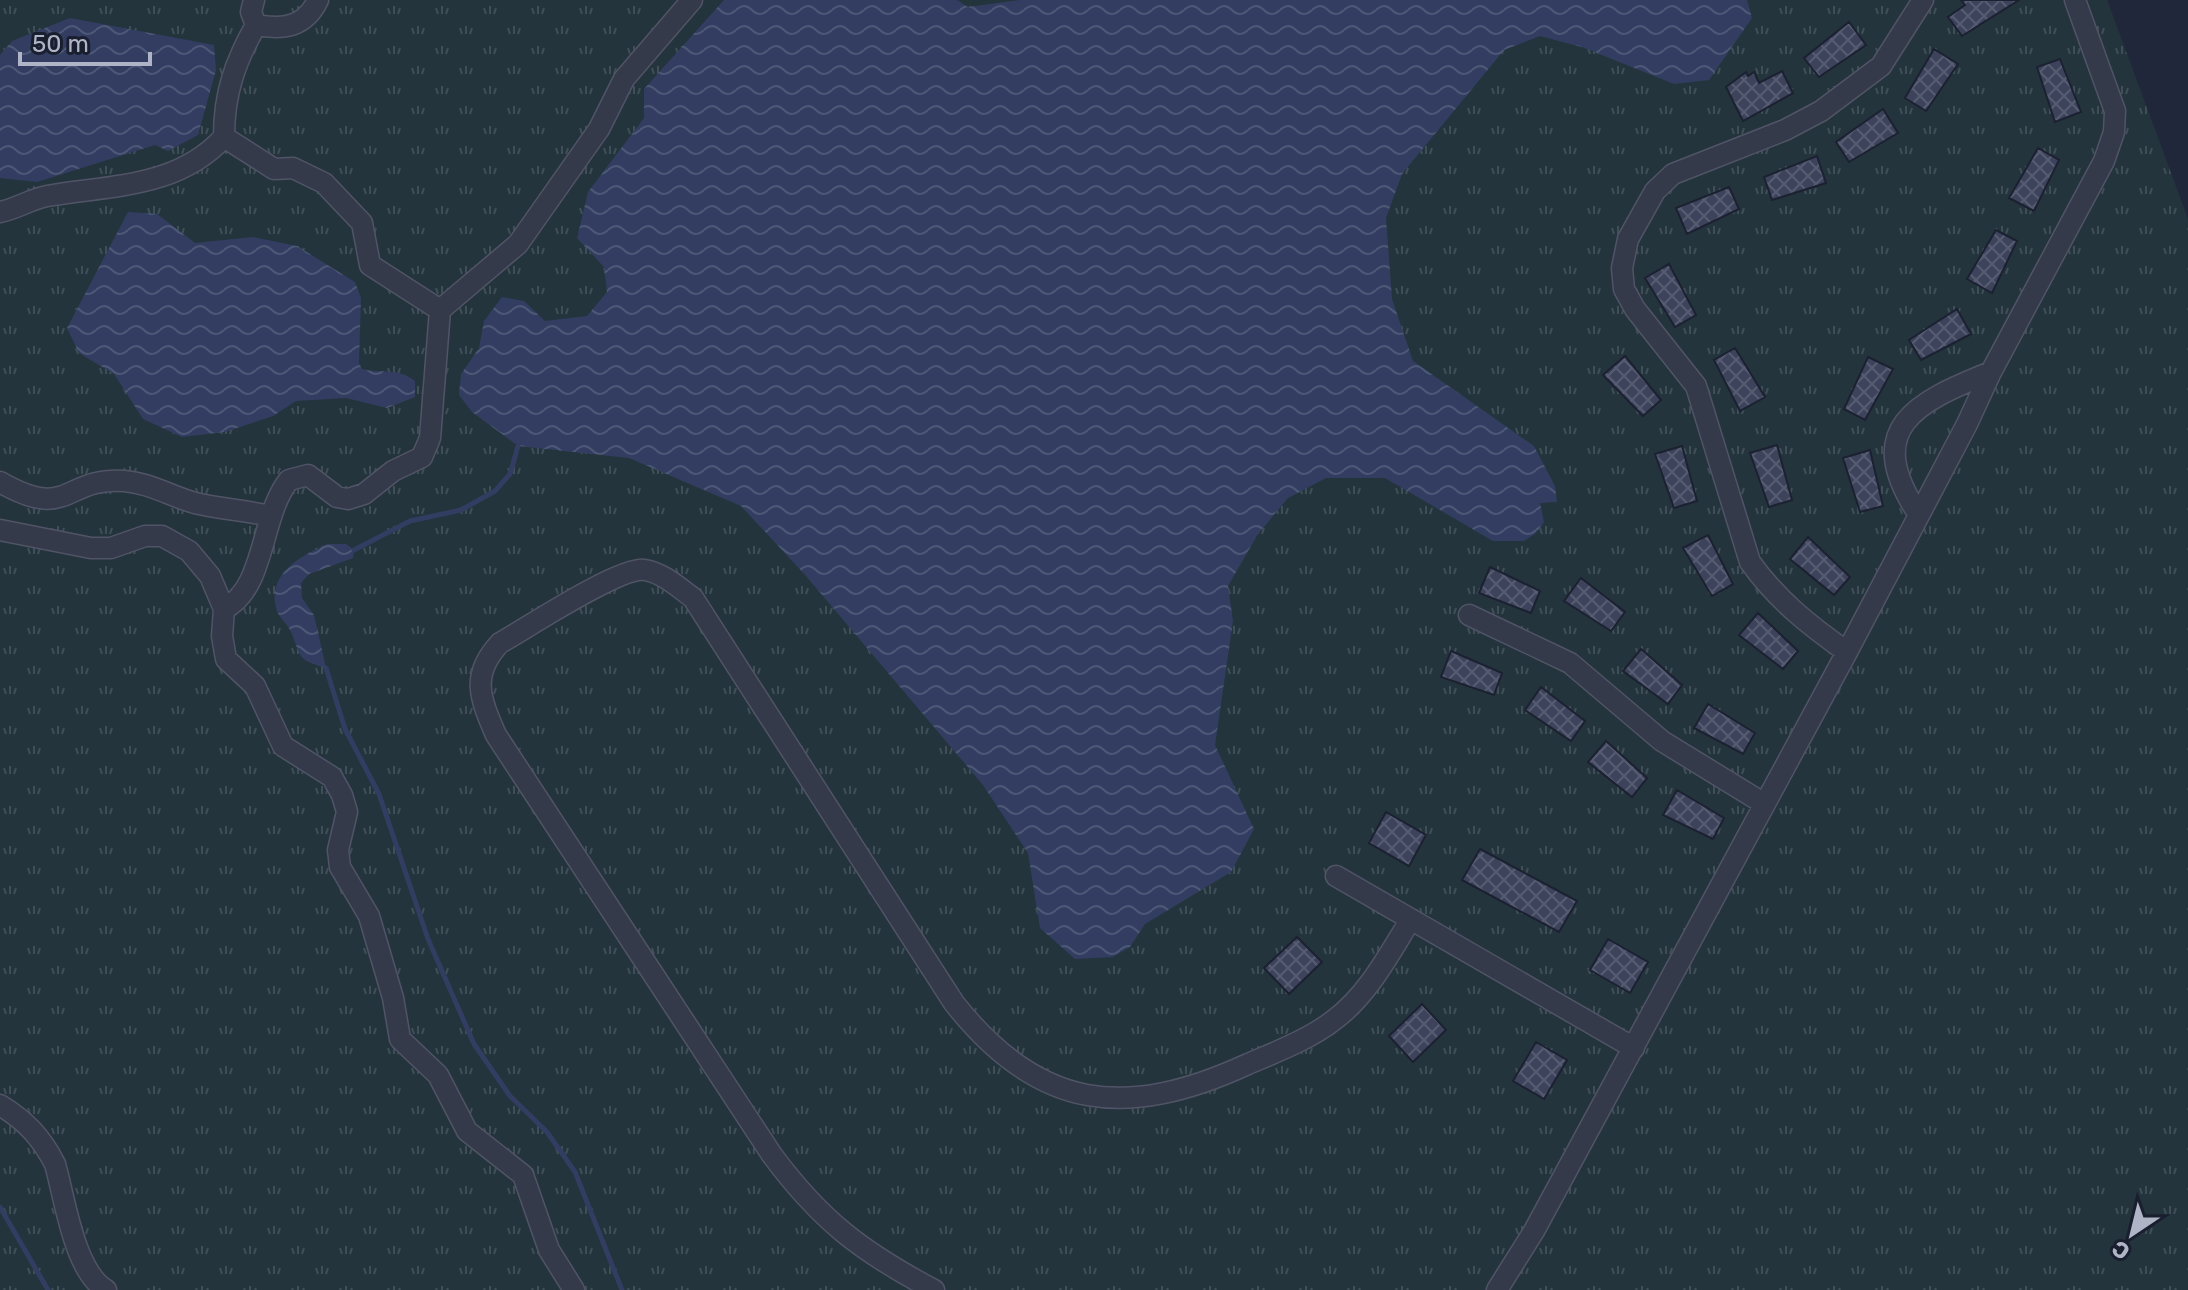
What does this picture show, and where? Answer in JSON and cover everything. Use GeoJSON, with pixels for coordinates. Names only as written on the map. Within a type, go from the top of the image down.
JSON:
{"type":"FeatureCollection","features":[{"type":"Feature","properties":{"kind":"lane"},"geometry":{"type":"LineString","coordinates":[[0,212],[44,196],[144,181],[200,161],[224,137],[226,98],[232,70],[256,25],[251,12],[254,0]]}},
{"type":"Feature","properties":{"kind":"lane"},"geometry":{"type":"LineString","coordinates":[[256,25],[290,27],[304,21],[318,0]]}},
{"type":"Feature","properties":{"kind":"lane"},"geometry":{"type":"LineString","coordinates":[[224,609],[241,598],[250,583],[269,516],[286,484],[296,477],[312,477],[337,497],[348,499],[364,494],[393,471],[422,457],[430,438],[440,310],[518,244],[599,129],[624,79],[692,0]]}},
{"type":"Feature","properties":{"kind":"lane"},"geometry":{"type":"LineString","coordinates":[[1847,652],[1804,621],[1767,585],[1750,562],[1696,386],[1635,309],[1624,289],[1622,268],[1628,239],[1637,221],[1655,191],[1673,174],[1707,158],[1746,146],[1821,111],[1881,66],[1923,0]]}},
{"type":"Feature","properties":{"kind":"lane"},"geometry":{"type":"LineString","coordinates":[[1497,1290],[1634,1048],[1763,803],[1847,652],[2104,161],[2114,132],[2115,111],[2075,0]]}},
{"type":"Feature","properties":{"kind":"lane"},"geometry":{"type":"LineString","coordinates":[[224,137],[274,169],[293,168],[324,183],[362,223],[370,265],[440,310]]}},
{"type":"Feature","properties":{"kind":"lane"},"geometry":{"type":"LineString","coordinates":[[1919,515],[1911,502],[1894,452],[1894,440],[1906,420],[1933,395],[1991,372]]}},
{"type":"Feature","properties":{"kind":"lane"},"geometry":{"type":"LineString","coordinates":[[0,482],[23,495],[46,501],[95,483],[125,481],[165,490],[192,502],[269,516]]}},
{"type":"Feature","properties":{"kind":"lane"},"geometry":{"type":"LineString","coordinates":[[0,530],[91,548],[111,548],[145,536],[162,536],[177,542],[210,576],[224,609],[222,636],[226,659],[255,686],[283,746],[332,777],[342,795],[347,812],[338,850],[340,867],[369,916],[393,998],[400,1039],[438,1075],[467,1131],[523,1175],[549,1250],[574,1290]]}},
{"type":"Feature","properties":{"kind":"lane"},"geometry":{"type":"LineString","coordinates":[[934,1290],[841,1234],[800,1193],[772,1155],[496,735],[484,708],[479,681],[485,659],[500,643],[620,575],[643,570],[666,578],[693,598],[973,1027],[1010,1063],[1049,1083],[1088,1096],[1113,1099],[1201,1086],[1335,1020],[1373,979],[1411,919]]}},
{"type":"Feature","properties":{"kind":"lane"},"geometry":{"type":"LineString","coordinates":[[1469,615],[1570,663],[1662,741],[1763,803]]}},
{"type":"Feature","properties":{"kind":"lane"},"geometry":{"type":"LineString","coordinates":[[1336,876],[1634,1048]]}},
{"type":"Feature","properties":{"kind":"lane"},"geometry":{"type":"LineString","coordinates":[[0,1105],[31,1127],[48,1150],[55,1164],[83,1262],[95,1283],[106,1290]]}},
{"type":"Feature","properties":{"kind":"green space"},"geometry":{"type":"Polygon","coordinates":[[[0,0],[2107,0],[2188,219],[2188,1290],[0,1290],[0,0]]]}},
{"type":"Feature","properties":{"kind":"water"},"geometry":{"type":"Polygon","coordinates":[[[724,0],[957,0],[968,7],[1019,0],[1747,0],[1752,18],[1709,80],[1674,84],[1582,47],[1540,36],[1504,50],[1402,174],[1386,218],[1392,299],[1413,361],[1534,446],[1555,486],[1557,502],[1540,503],[1544,522],[1536,533],[1524,541],[1493,541],[1385,478],[1326,478],[1288,498],[1258,534],[1228,586],[1233,621],[1215,745],[1254,829],[1231,872],[1145,924],[1130,947],[1113,957],[1075,959],[1040,928],[1028,853],[983,785],[806,576],[741,506],[629,458],[518,446],[472,412],[459,395],[461,374],[479,348],[484,321],[502,297],[524,301],[545,321],[587,316],[607,292],[604,267],[577,238],[588,192],[644,118],[644,89],[724,0]]]}},
{"type":"Feature","properties":{"kind":"water"},"geometry":{"type":"Polygon","coordinates":[[[70,18],[214,45],[216,70],[198,135],[168,151],[155,145],[37,182],[0,178],[0,55],[12,41],[70,18]]]}},
{"type":"Feature","properties":{"kind":"water"},"geometry":{"type":"Polygon","coordinates":[[[128,212],[157,214],[195,243],[253,237],[297,246],[355,282],[361,298],[359,363],[362,369],[396,372],[408,377],[415,381],[415,397],[387,408],[346,398],[296,401],[273,416],[225,432],[182,437],[143,419],[114,374],[79,353],[67,328],[128,212]]]}},
{"type":"Feature","properties":{"kind":"water"},"geometry":{"type":"Polygon","coordinates":[[[327,544],[346,544],[354,550],[353,558],[309,574],[301,583],[302,598],[314,615],[326,668],[301,656],[290,629],[277,611],[275,598],[280,577],[287,568],[327,544]]]}},
{"type":"Feature","properties":{"kind":"building"},"geometry":{"type":"Polygon","coordinates":[[[1961,0],[2019,0],[1962,36],[1948,17],[1965,5],[1961,0]]]}},
{"type":"Feature","properties":{"kind":"building"},"geometry":{"type":"Polygon","coordinates":[[[1849,22],[1866,45],[1819,77],[1804,58],[1849,22]]]}},
{"type":"Feature","properties":{"kind":"building"},"geometry":{"type":"Polygon","coordinates":[[[1934,49],[1958,64],[1926,111],[1905,98],[1934,49]]]}},
{"type":"Feature","properties":{"kind":"building"},"geometry":{"type":"Polygon","coordinates":[[[2060,59],[2081,112],[2055,122],[2037,67],[2060,59]]]}},
{"type":"Feature","properties":{"kind":"building"},"geometry":{"type":"Polygon","coordinates":[[[1782,71],[1793,93],[1743,121],[1726,87],[1746,72],[1748,76],[1754,72],[1759,83],[1782,71]]]}},
{"type":"Feature","properties":{"kind":"building"},"geometry":{"type":"Polygon","coordinates":[[[1883,109],[1898,133],[1849,162],[1836,142],[1883,109]]]}},
{"type":"Feature","properties":{"kind":"building"},"geometry":{"type":"Polygon","coordinates":[[[2038,148],[2059,160],[2034,211],[2009,198],[2038,148]]]}},
{"type":"Feature","properties":{"kind":"building"},"geometry":{"type":"Polygon","coordinates":[[[1817,156],[1826,183],[1772,200],[1764,177],[1817,156]]]}},
{"type":"Feature","properties":{"kind":"building"},"geometry":{"type":"Polygon","coordinates":[[[1729,187],[1739,209],[1687,234],[1676,208],[1729,187]]]}},
{"type":"Feature","properties":{"kind":"building"},"geometry":{"type":"Polygon","coordinates":[[[1996,230],[2017,241],[1992,293],[1967,279],[1996,230]]]}},
{"type":"Feature","properties":{"kind":"building"},"geometry":{"type":"Polygon","coordinates":[[[1669,264],[1696,315],[1675,327],[1645,278],[1669,264]]]}},
{"type":"Feature","properties":{"kind":"building"},"geometry":{"type":"Polygon","coordinates":[[[1957,309],[1971,334],[1921,360],[1909,340],[1957,309]]]}},
{"type":"Feature","properties":{"kind":"building"},"geometry":{"type":"Polygon","coordinates":[[[1735,348],[1765,397],[1740,411],[1714,360],[1735,348]]]}},
{"type":"Feature","properties":{"kind":"building"},"geometry":{"type":"Polygon","coordinates":[[[1625,356],[1661,400],[1643,416],[1603,375],[1625,356]]]}},
{"type":"Feature","properties":{"kind":"building"},"geometry":{"type":"Polygon","coordinates":[[[1868,357],[1893,369],[1865,420],[1844,409],[1868,357]]]}},
{"type":"Feature","properties":{"kind":"building"},"geometry":{"type":"Polygon","coordinates":[[[1777,445],[1792,500],[1769,507],[1750,453],[1777,445]]]}},
{"type":"Feature","properties":{"kind":"building"},"geometry":{"type":"Polygon","coordinates":[[[1682,446],[1697,501],[1674,508],[1655,454],[1682,446]]]}},
{"type":"Feature","properties":{"kind":"building"},"geometry":{"type":"Polygon","coordinates":[[[1870,450],[1883,506],[1860,512],[1843,458],[1870,450]]]}},
{"type":"Feature","properties":{"kind":"building"},"geometry":{"type":"Polygon","coordinates":[[[1708,535],[1733,584],[1712,596],[1683,548],[1708,535]]]}},
{"type":"Feature","properties":{"kind":"building"},"geometry":{"type":"Polygon","coordinates":[[[1808,537],[1850,577],[1834,595],[1790,559],[1808,537]]]}},
{"type":"Feature","properties":{"kind":"building"},"geometry":{"type":"Polygon","coordinates":[[[1490,567],[1540,591],[1531,613],[1479,593],[1490,567]]]}},
{"type":"Feature","properties":{"kind":"building"},"geometry":{"type":"Polygon","coordinates":[[[1581,578],[1625,612],[1611,631],[1564,601],[1581,578]]]}},
{"type":"Feature","properties":{"kind":"building"},"geometry":{"type":"Polygon","coordinates":[[[1758,613],[1798,651],[1783,669],[1739,635],[1758,613]]]}},
{"type":"Feature","properties":{"kind":"building"},"geometry":{"type":"Polygon","coordinates":[[[1641,649],[1682,685],[1668,704],[1623,671],[1641,649]]]}},
{"type":"Feature","properties":{"kind":"building"},"geometry":{"type":"Polygon","coordinates":[[[1451,651],[1502,673],[1494,695],[1441,677],[1451,651]]]}},
{"type":"Feature","properties":{"kind":"building"},"geometry":{"type":"Polygon","coordinates":[[[1541,687],[1585,721],[1571,741],[1525,710],[1541,687]]]}},
{"type":"Feature","properties":{"kind":"building"},"geometry":{"type":"Polygon","coordinates":[[[1708,704],[1755,733],[1743,754],[1694,728],[1708,704]]]}},
{"type":"Feature","properties":{"kind":"building"},"geometry":{"type":"Polygon","coordinates":[[[1606,741],[1647,778],[1632,797],[1588,762],[1606,741]]]}},
{"type":"Feature","properties":{"kind":"building"},"geometry":{"type":"Polygon","coordinates":[[[1677,790],[1724,818],[1713,839],[1663,815],[1677,790]]]}},
{"type":"Feature","properties":{"kind":"building"},"geometry":{"type":"Polygon","coordinates":[[[1386,812],[1426,835],[1409,866],[1369,843],[1386,812]]]}},
{"type":"Feature","properties":{"kind":"building"},"geometry":{"type":"Polygon","coordinates":[[[1480,849],[1577,901],[1559,932],[1462,880],[1480,849]]]}},
{"type":"Feature","properties":{"kind":"building"},"geometry":{"type":"Polygon","coordinates":[[[1297,937],[1322,962],[1289,994],[1264,968],[1297,937]]]}},
{"type":"Feature","properties":{"kind":"building"},"geometry":{"type":"Polygon","coordinates":[[[1608,939],[1648,962],[1630,993],[1590,970],[1608,939]]]}},
{"type":"Feature","properties":{"kind":"building"},"geometry":{"type":"Polygon","coordinates":[[[1422,1004],[1446,1030],[1413,1062],[1389,1036],[1422,1004]]]}},
{"type":"Feature","properties":{"kind":"building"},"geometry":{"type":"Polygon","coordinates":[[[1536,1042],[1567,1060],[1544,1099],[1513,1081],[1536,1042]]]}},
{"type":"Feature","properties":{"kind":"waterway"},"geometry":{"type":"LineString","coordinates":[[354,550],[410,521],[461,510],[495,491],[510,474],[518,446]]}},
{"type":"Feature","properties":{"kind":"waterway"},"geometry":{"type":"LineString","coordinates":[[326,668],[345,729],[379,794],[428,939],[474,1044],[510,1096],[547,1132],[575,1172],[622,1290]]}},
{"type":"Feature","properties":{"kind":"waterway"},"geometry":{"type":"LineString","coordinates":[[0,1207],[48,1290]]}}]}
